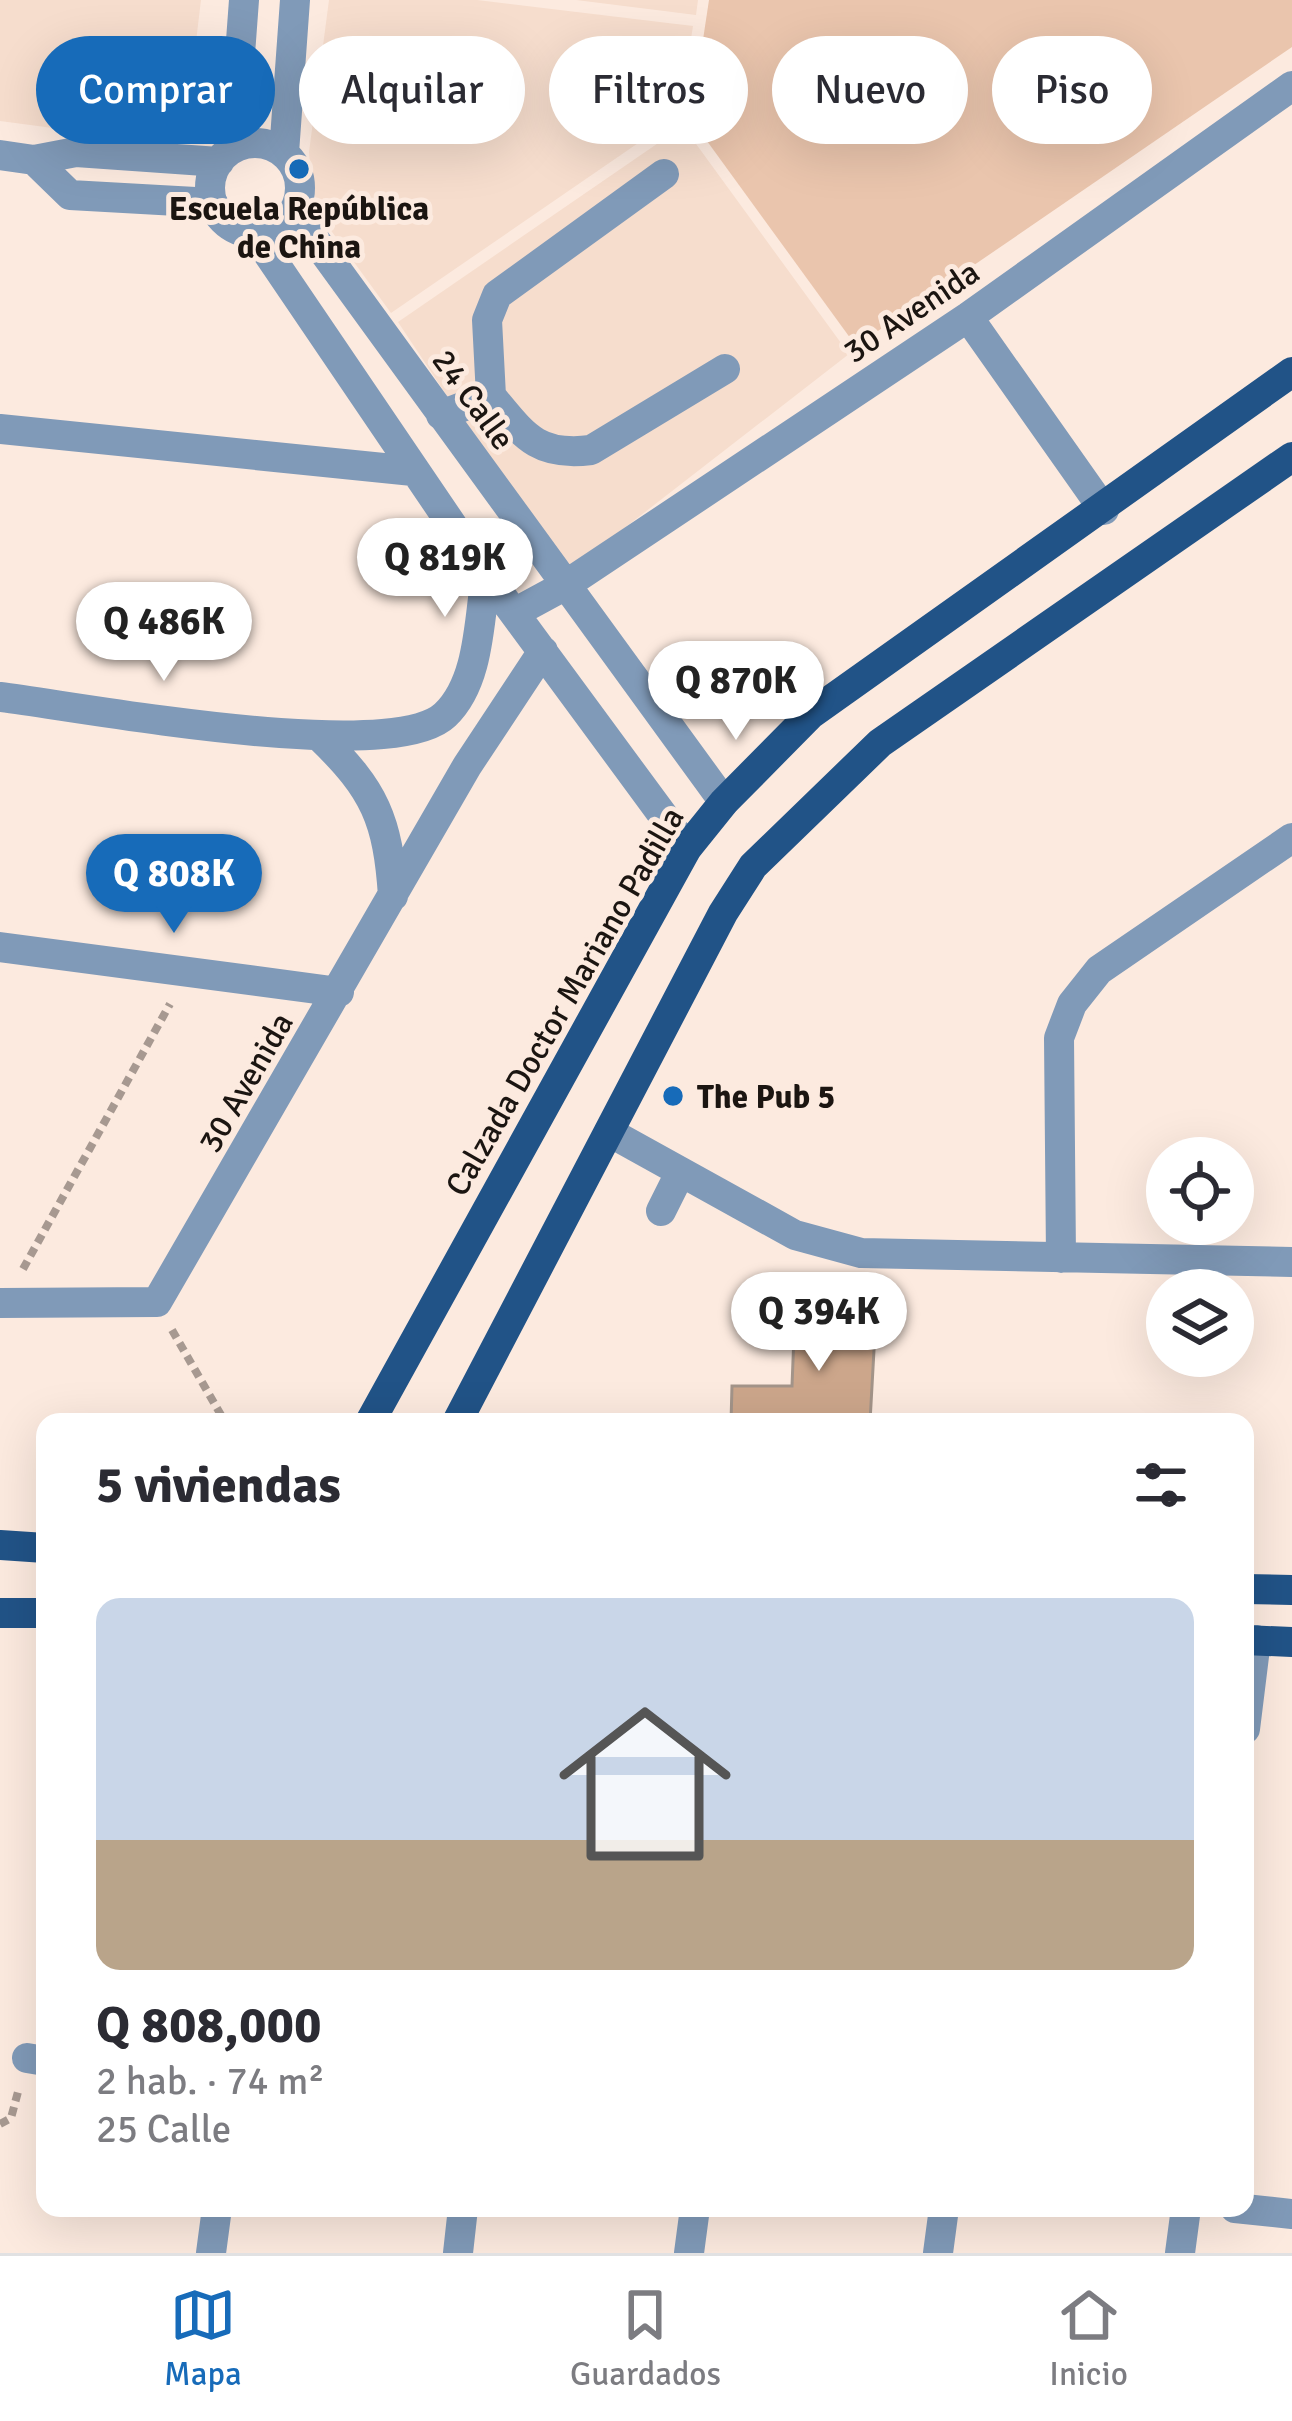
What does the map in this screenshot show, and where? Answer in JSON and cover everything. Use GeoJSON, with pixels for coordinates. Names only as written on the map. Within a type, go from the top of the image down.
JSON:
{"type":"FeatureCollection","features":[{"type":"Feature","properties":{"kind":"main road","name":"Calzada Doctor Mariano Padilla"},"geometry":{"type":"LineString","coordinates":[[375,1413],[687,848],[724,802],[812,714],[1105,510],[1292,372]]}},
{"type":"Feature","properties":{"kind":"main road"},"geometry":{"type":"LineString","coordinates":[[462,1413],[723,913],[753,866],[880,743],[1292,457]]}},
{"type":"Feature","properties":{"kind":"main road"},"geometry":{"type":"LineString","coordinates":[[0,1545],[36,1547]]}},
{"type":"Feature","properties":{"kind":"main road"},"geometry":{"type":"LineString","coordinates":[[1254,1589],[1292,1590]]}},
{"type":"Feature","properties":{"kind":"main road"},"geometry":{"type":"LineString","coordinates":[[0,1613],[36,1613]]}},
{"type":"Feature","properties":{"kind":"main road"},"geometry":{"type":"LineString","coordinates":[[1254,1640],[1292,1642]]}},
{"type":"Feature","properties":{"kind":"street"},"geometry":{"type":"LineString","coordinates":[[244,0],[226,155],[210,182],[213,203],[232,226],[254,233],[277,227],[294,211],[299,177],[284,153],[295,0]]}},
{"type":"Feature","properties":{"kind":"street","name":"30 Avenida"},"geometry":{"type":"LineString","coordinates":[[516,612],[564,586],[968,317],[1292,86]]}},
{"type":"Feature","properties":{"kind":"street"},"geometry":{"type":"LineString","coordinates":[[0,154],[34,160],[76,152],[226,155],[255,143],[284,153]]}},
{"type":"Feature","properties":{"kind":"street"},"geometry":{"type":"LineString","coordinates":[[34,160],[70,195],[213,203]]}},
{"type":"Feature","properties":{"kind":"street"},"geometry":{"type":"LineString","coordinates":[[664,174],[490,303],[490,396],[531,443],[572,452],[591,449],[725,369]]}},
{"type":"Feature","properties":{"kind":"street","name":"24 Calle"},"geometry":{"type":"LineString","coordinates":[[294,211],[724,802]]}},
{"type":"Feature","properties":{"kind":"street"},"geometry":{"type":"LineString","coordinates":[[254,233],[486,575],[687,848]]}},
{"type":"Feature","properties":{"kind":"street"},"geometry":{"type":"LineString","coordinates":[[968,317],[1105,510]]}},
{"type":"Feature","properties":{"kind":"street"},"geometry":{"type":"LineString","coordinates":[[441,415],[490,396]]}},
{"type":"Feature","properties":{"kind":"street"},"geometry":{"type":"LineString","coordinates":[[0,429],[413,471]]}},
{"type":"Feature","properties":{"kind":"street"},"geometry":{"type":"LineString","coordinates":[[0,697],[320,737],[424,730],[448,713],[470,676],[486,575]]}},
{"type":"Feature","properties":{"kind":"street","name":"30 Avenida"},"geometry":{"type":"LineString","coordinates":[[157,1302],[467,766],[543,651]]}},
{"type":"Feature","properties":{"kind":"street"},"geometry":{"type":"LineString","coordinates":[[320,737],[355,770],[380,809],[393,896]]}},
{"type":"Feature","properties":{"kind":"street"},"geometry":{"type":"LineString","coordinates":[[1061,1258],[1059,1038],[1072,1004],[1099,970],[1292,838]]}},
{"type":"Feature","properties":{"kind":"street"},"geometry":{"type":"LineString","coordinates":[[0,946],[339,992]]}},
{"type":"Feature","properties":{"kind":"street"},"geometry":{"type":"LineString","coordinates":[[609,1132],[795,1235],[861,1253],[1292,1262]]}},
{"type":"Feature","properties":{"kind":"street"},"geometry":{"type":"LineString","coordinates":[[661,1211],[680,1173]]}},
{"type":"Feature","properties":{"kind":"street"},"geometry":{"type":"LineString","coordinates":[[2,1303],[157,1302]]}},
{"type":"Feature","properties":{"kind":"street"},"geometry":{"type":"LineString","coordinates":[[1254,2210],[1292,2214]]}},
{"type":"Feature","properties":{"kind":"street"},"geometry":{"type":"LineString","coordinates":[[211,2253],[216,2217]]}},
{"type":"Feature","properties":{"kind":"street"},"geometry":{"type":"LineString","coordinates":[[458,2253],[463,2217]]}},
{"type":"Feature","properties":{"kind":"street"},"geometry":{"type":"LineString","coordinates":[[689,2253],[694,2217]]}},
{"type":"Feature","properties":{"kind":"street"},"geometry":{"type":"LineString","coordinates":[[938,2253],[943,2217]]}},
{"type":"Feature","properties":{"kind":"street"},"geometry":{"type":"LineString","coordinates":[[1180,2253],[1185,2217]]}},
{"type":"Feature","properties":{"kind":"path"},"geometry":{"type":"LineString","coordinates":[[2,1303],[188,972]]}},
{"type":"Feature","properties":{"kind":"path"},"geometry":{"type":"LineString","coordinates":[[157,1302],[219,1413]]}},
{"type":"Feature","properties":{"kind":"shaded area"},"geometry":{"type":"Polygon","coordinates":[[[0,0],[201,0],[197,36],[36,36],[36,126],[0,121],[0,0]]]}},
{"type":"Feature","properties":{"kind":"shaded area"},"geometry":{"type":"Polygon","coordinates":[[[329,0],[477,0],[693,26],[691,36],[549,36],[549,144],[637,144],[391,313],[327,225],[312,189],[310,144],[525,144],[525,36],[324,36],[329,0]]]}},
{"type":"Feature","properties":{"kind":"shaded area"},"geometry":{"type":"Polygon","coordinates":[[[576,0],[698,0],[696,15],[576,0]]]}},
{"type":"Feature","properties":{"kind":"shaded area"},"geometry":{"type":"Polygon","coordinates":[[[709,0],[1292,0],[1292,47],[1152,143],[1152,36],[992,36],[992,144],[1151,144],[856,346],[709,144],[748,144],[748,36],[704,36],[709,0]]]}},
{"type":"Feature","properties":{"kind":"shaded area"},"geometry":{"type":"Polygon","coordinates":[[[657,144],[696,144],[849,354],[565,574],[398,322],[657,144]]]}},
{"type":"Feature","properties":{"kind":"building"},"geometry":{"type":"Polygon","coordinates":[[[795,1310],[876,1314],[870,1413],[731,1413],[732,1386],[792,1386],[795,1310]]]}},
{"type":"Feature","properties":{"kind":"place","name":"Escuela República de China"},"geometry":{"type":"Point","coordinates":[299,169]}},
{"type":"Feature","properties":{"kind":"place","name":"The Pub 5"},"geometry":{"type":"Point","coordinates":[673,1096]}}]}
